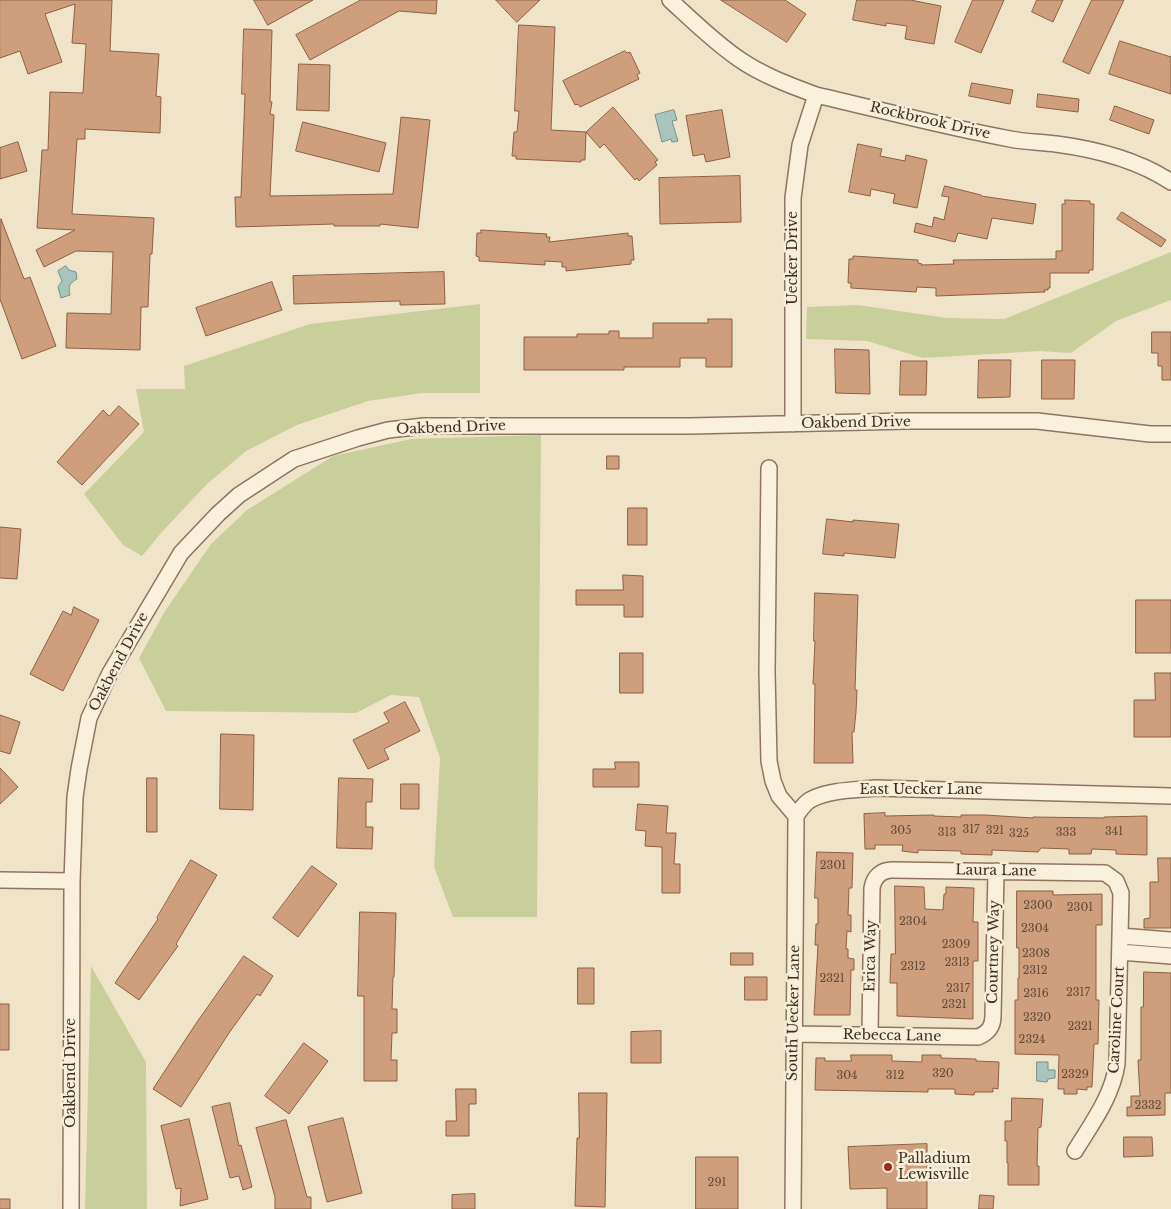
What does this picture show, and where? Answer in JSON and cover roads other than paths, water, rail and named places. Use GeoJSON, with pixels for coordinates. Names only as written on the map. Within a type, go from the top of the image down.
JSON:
{"type":"FeatureCollection","features":[{"type":"Feature","properties":{"kind":"street","name":"Rockbrook Drive"},"geometry":{"type":"LineString","coordinates":[[670,0],[740,59],[774,79],[816,94],[1012,140],[1073,147],[1120,158],[1171,182]]}},
{"type":"Feature","properties":{"kind":"street","name":"Uecker Drive"},"geometry":{"type":"LineString","coordinates":[[792,424],[792,198],[800,145],[816,94]]}},
{"type":"Feature","properties":{"kind":"street","name":"Oakbend Drive"},"geometry":{"type":"LineString","coordinates":[[70,1209],[72,881],[76,796],[89,718],[110,673],[181,553],[239,494],[294,459],[388,430],[424,426],[690,426],[901,421],[1037,421],[1150,434],[1171,434]]}},
{"type":"Feature","properties":{"kind":"street"},"geometry":{"type":"LineString","coordinates":[[769,468],[767,672],[769,761],[773,781],[779,796],[796,816]]}},
{"type":"Feature","properties":{"kind":"street","name":"East Uecker Lane"},"geometry":{"type":"LineString","coordinates":[[796,816],[804,804],[812,798],[875,788],[1171,796]]}},
{"type":"Feature","properties":{"kind":"street","name":"South Uecker Lane"},"geometry":{"type":"LineString","coordinates":[[793,1209],[796,816]]}},
{"type":"Feature","properties":{"kind":"street","name":"Laura Lane"},"geometry":{"type":"LineString","coordinates":[[876,877],[886,870],[996,871],[1105,873],[1116,881]]}},
{"type":"Feature","properties":{"kind":"street","name":"Courtney Way"},"geometry":{"type":"LineString","coordinates":[[988,1032],[993,1022],[996,871]]}},
{"type":"Feature","properties":{"kind":"street","name":"Erica Way"},"geometry":{"type":"LineString","coordinates":[[870,1035],[872,888],[876,877]]}},
{"type":"Feature","properties":{"kind":"street"},"geometry":{"type":"LineString","coordinates":[[0,880],[72,881]]}},
{"type":"Feature","properties":{"kind":"street","name":"Caroline Court"},"geometry":{"type":"LineString","coordinates":[[1075,1151],[1107,1098],[1115,1076],[1118,1052],[1121,893],[1116,881]]}},
{"type":"Feature","properties":{"kind":"street"},"geometry":{"type":"LineString","coordinates":[[1120,936],[1171,940]]}},
{"type":"Feature","properties":{"kind":"street"},"geometry":{"type":"LineString","coordinates":[[1120,952],[1171,956]]}},
{"type":"Feature","properties":{"kind":"street","name":"Rebecca Lane"},"geometry":{"type":"LineString","coordinates":[[794,1034],[978,1037],[988,1032]]}},
{"type":"Feature","properties":{"kind":"water"},"geometry":{"type":"Polygon","coordinates":[[[674,110],[677,120],[672,121],[678,141],[672,142],[671,139],[662,142],[655,115],[674,110]]]}},
{"type":"Feature","properties":{"kind":"water"},"geometry":{"type":"Polygon","coordinates":[[[66,266],[69,270],[76,272],[77,279],[70,286],[70,295],[61,298],[58,287],[62,281],[58,271],[66,266]]]}},
{"type":"Feature","properties":{"kind":"water"},"geometry":{"type":"Polygon","coordinates":[[[1037,1062],[1048,1062],[1048,1070],[1055,1070],[1055,1078],[1048,1079],[1047,1082],[1037,1081],[1037,1062]]]}},
{"type":"Feature","properties":{"kind":"place","name":"Palladium Lewisville"},"geometry":{"type":"Point","coordinates":[888,1167]}}]}
